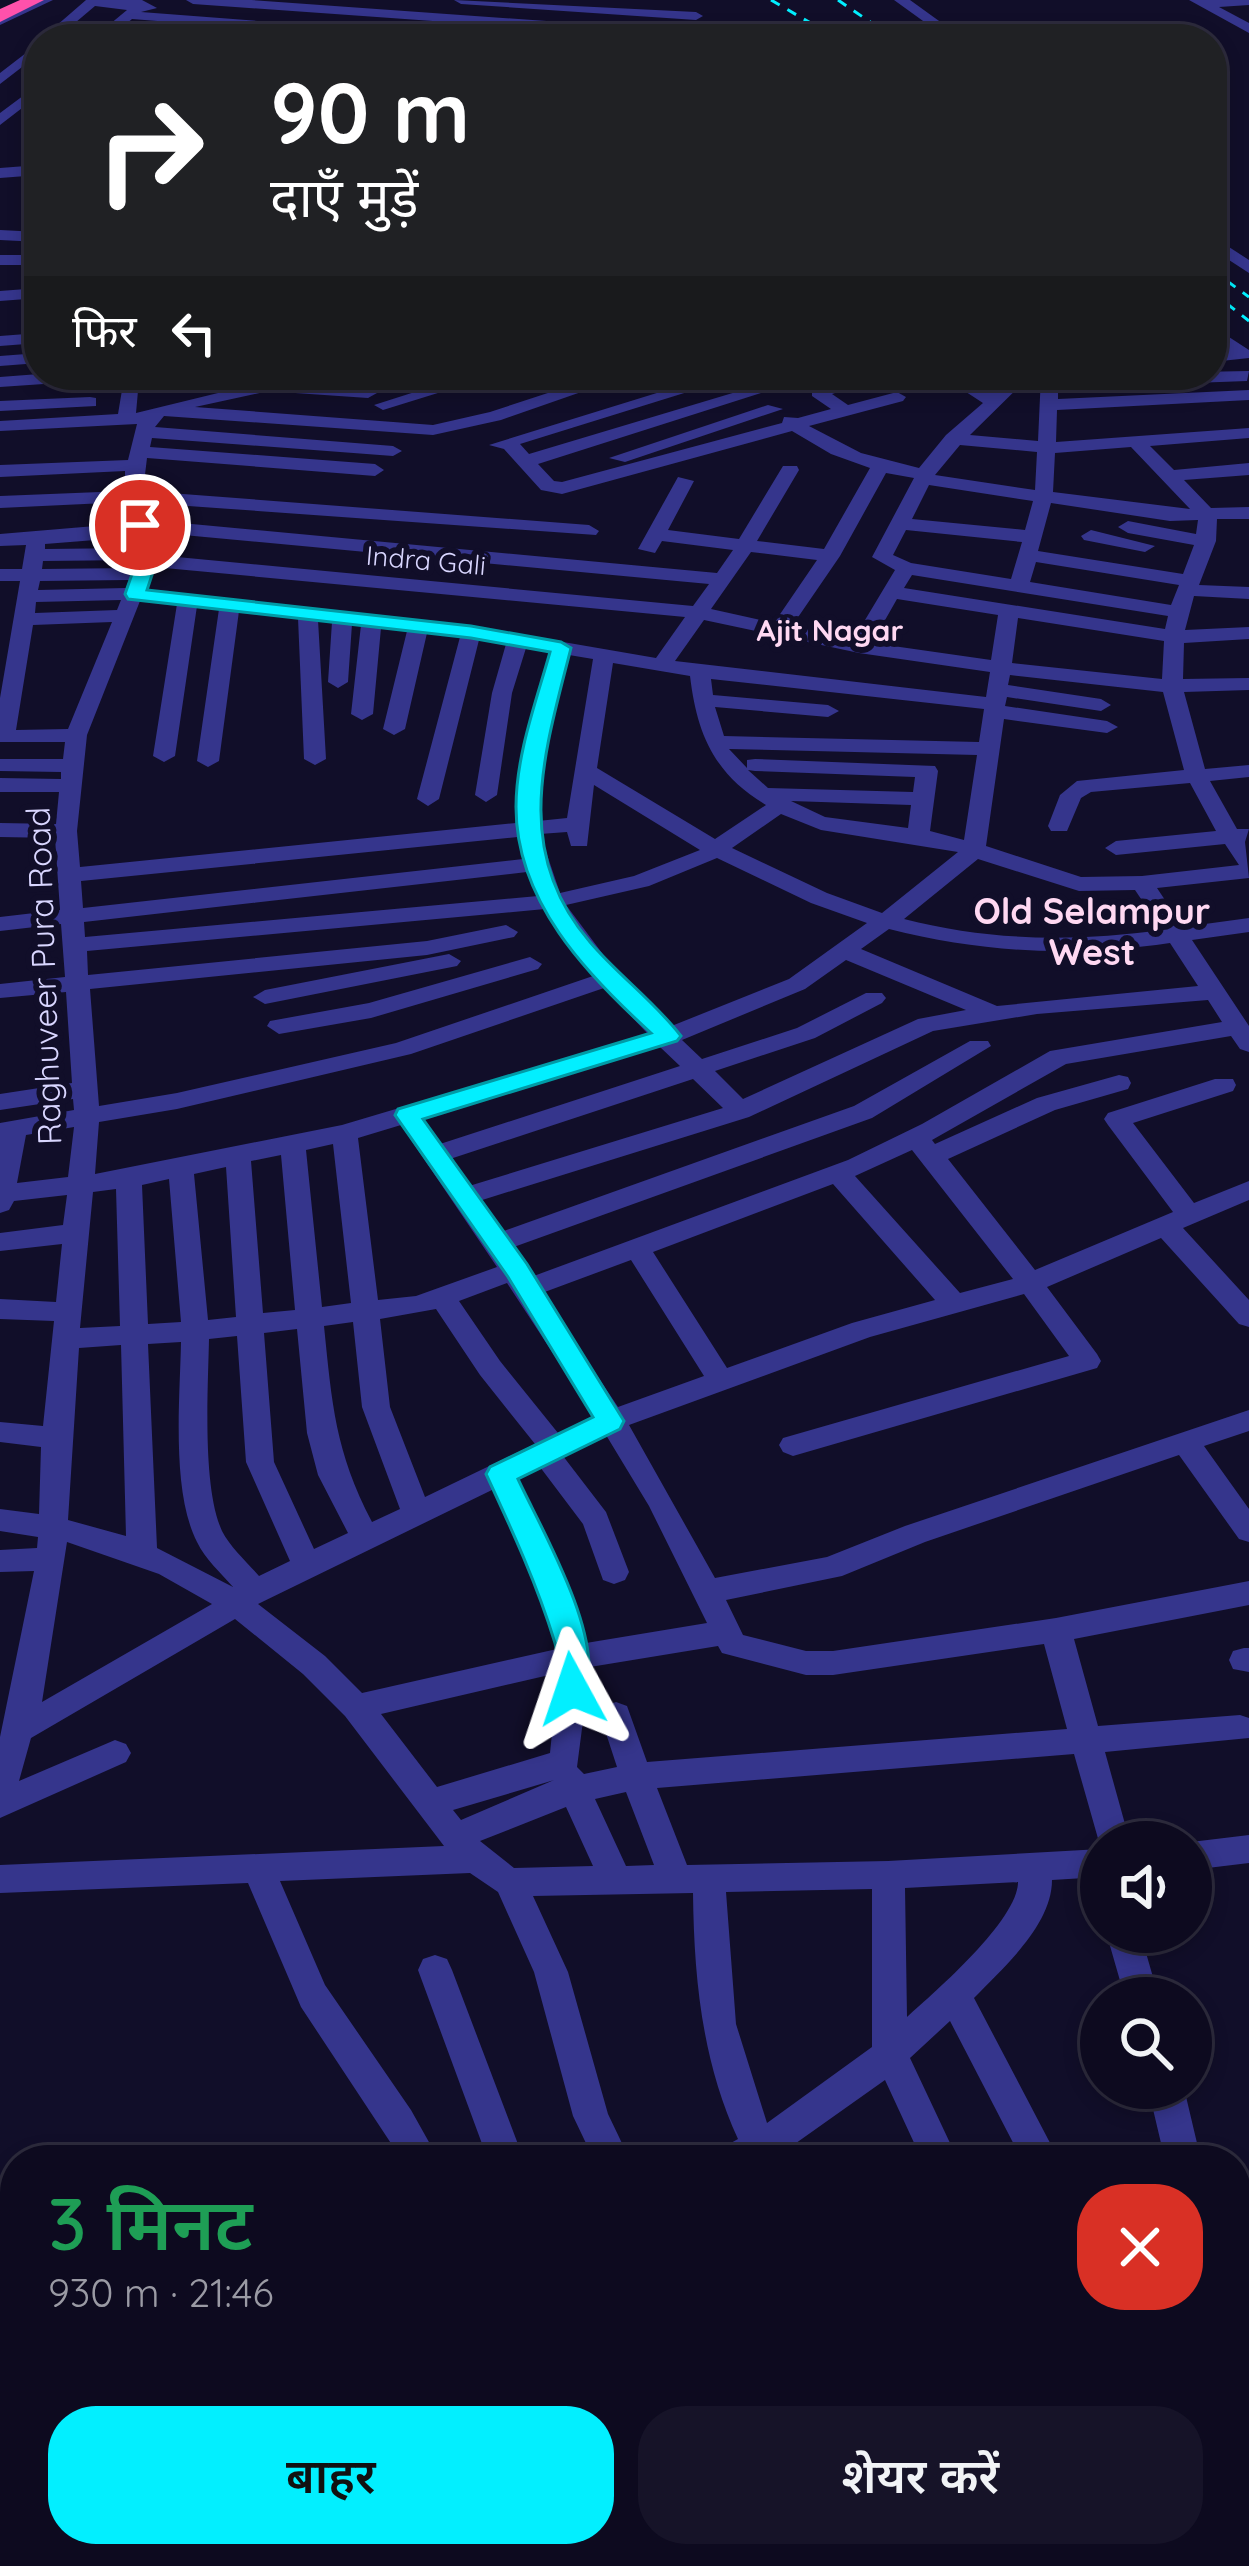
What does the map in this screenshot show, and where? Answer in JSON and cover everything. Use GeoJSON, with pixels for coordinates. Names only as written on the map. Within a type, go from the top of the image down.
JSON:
{"type":"FeatureCollection","features":[{"type":"Feature","properties":{"kind":"highway"},"geometry":{"type":"LineString","coordinates":[[0,6],[14,0]]}},
{"type":"Feature","properties":{"kind":"highway"},"geometry":{"type":"LineString","coordinates":[[0,19],[35,0]]}},
{"type":"Feature","properties":{"kind":"street"},"geometry":{"type":"LineString","coordinates":[[0,19],[46,0]]}},
{"type":"Feature","properties":{"kind":"street"},"geometry":{"type":"LineString","coordinates":[[461,0],[696,16]]}},
{"type":"Feature","properties":{"kind":"street"},"geometry":{"type":"LineString","coordinates":[[597,0],[672,2],[707,24]]}},
{"type":"Feature","properties":{"kind":"street"},"geometry":{"type":"LineString","coordinates":[[878,0],[911,24]]}},
{"type":"Feature","properties":{"kind":"street"},"geometry":{"type":"LineString","coordinates":[[901,0],[935,24]]}},
{"type":"Feature","properties":{"kind":"street"},"geometry":{"type":"LineString","coordinates":[[466,20],[476,1]]}},
{"type":"Feature","properties":{"kind":"street"},"geometry":{"type":"LineString","coordinates":[[1199,2],[1249,1]]}},
{"type":"Feature","properties":{"kind":"street"},"geometry":{"type":"LineString","coordinates":[[66,24],[92,2],[261,12],[392,7],[521,24]]}},
{"type":"Feature","properties":{"kind":"street"},"geometry":{"type":"LineString","coordinates":[[1199,2],[1249,29]]}},
{"type":"Feature","properties":{"kind":"street"},"geometry":{"type":"LineString","coordinates":[[188,8],[261,12],[341,24]]}},
{"type":"Feature","properties":{"kind":"street"},"geometry":{"type":"LineString","coordinates":[[1225,17],[1249,16]]}},
{"type":"Feature","properties":{"kind":"street"},"geometry":{"type":"LineString","coordinates":[[1,79],[24,59]]}},
{"type":"Feature","properties":{"kind":"street"},"geometry":{"type":"LineString","coordinates":[[0,121],[24,99]]}},
{"type":"Feature","properties":{"kind":"street"},"geometry":{"type":"LineString","coordinates":[[0,260],[22,260]]}},
{"type":"Feature","properties":{"kind":"street"},"geometry":{"type":"LineString","coordinates":[[1227,342],[1244,354],[1227,355]]}},
{"type":"Feature","properties":{"kind":"street"},"geometry":{"type":"LineString","coordinates":[[139,408],[191,390]]}},
{"type":"Feature","properties":{"kind":"street"},"geometry":{"type":"LineString","coordinates":[[0,426],[236,390]]}},
{"type":"Feature","properties":{"kind":"street"},"geometry":{"type":"LineString","coordinates":[[293,390],[375,399],[417,390]]}},
{"type":"Feature","properties":{"kind":"street"},"geometry":{"type":"LineString","coordinates":[[364,390],[412,430]]}},
{"type":"Feature","properties":{"kind":"street"},"geometry":{"type":"LineString","coordinates":[[139,408],[412,430],[455,427],[576,390]]}},
{"type":"Feature","properties":{"kind":"street"},"geometry":{"type":"LineString","coordinates":[[510,442],[681,390]]}},
{"type":"Feature","properties":{"kind":"street"},"geometry":{"type":"LineString","coordinates":[[748,390],[836,451],[880,468],[1206,537],[1249,513]]}},
{"type":"Feature","properties":{"kind":"street"},"geometry":{"type":"LineString","coordinates":[[825,390],[818,392],[846,412]]}},
{"type":"Feature","properties":{"kind":"street"},"geometry":{"type":"LineString","coordinates":[[975,390],[995,402]]}},
{"type":"Feature","properties":{"kind":"street"},"geometry":{"type":"LineString","coordinates":[[1007,390],[952,439],[897,523],[882,560],[906,568],[1180,612]]}},
{"type":"Feature","properties":{"kind":"street"},"geometry":{"type":"LineString","coordinates":[[1019,587],[1041,503],[1049,448],[1049,390]]}},
{"type":"Feature","properties":{"kind":"street"},"geometry":{"type":"LineString","coordinates":[[1048,414],[1198,390]]}},
{"type":"Feature","properties":{"kind":"street"},"geometry":{"type":"LineString","coordinates":[[527,461],[752,393]]}},
{"type":"Feature","properties":{"kind":"street"},"geometry":{"type":"LineString","coordinates":[[495,416],[510,442],[553,488],[593,482],[897,397]]}},
{"type":"Feature","properties":{"kind":"street"},"geometry":{"type":"LineString","coordinates":[[0,406],[90,402]]}},
{"type":"Feature","properties":{"kind":"street"},"geometry":{"type":"LineString","coordinates":[[139,408],[272,452],[375,470]]}},
{"type":"Feature","properties":{"kind":"street"},"geometry":{"type":"LineString","coordinates":[[139,408],[134,496],[140,528],[139,580]]}},
{"type":"Feature","properties":{"kind":"street"},"geometry":{"type":"LineString","coordinates":[[542,479],[774,409]]}},
{"type":"Feature","properties":{"kind":"street"},"geometry":{"type":"LineString","coordinates":[[1048,414],[1249,412]]}},
{"type":"Feature","properties":{"kind":"street"},"geometry":{"type":"LineString","coordinates":[[237,534],[284,419]]}},
{"type":"Feature","properties":{"kind":"street"},"geometry":{"type":"LineString","coordinates":[[952,439],[1049,448],[1249,433]]}},
{"type":"Feature","properties":{"kind":"street"},"geometry":{"type":"LineString","coordinates":[[700,672],[714,742],[732,768],[770,800],[821,823],[918,835],[1060,880],[1142,883],[1249,867],[1239,836],[1195,776],[1171,686],[1180,612],[1206,537],[1170,476],[1134,440]]}},
{"type":"Feature","properties":{"kind":"street"},"geometry":{"type":"LineString","coordinates":[[0,471],[272,452],[393,451]]}},
{"type":"Feature","properties":{"kind":"street"},"geometry":{"type":"LineString","coordinates":[[779,630],[830,556],[880,468]]}},
{"type":"Feature","properties":{"kind":"street"},"geometry":{"type":"LineString","coordinates":[[1170,476],[1249,469]]}},
{"type":"Feature","properties":{"kind":"street"},"geometry":{"type":"LineString","coordinates":[[662,665],[747,543],[790,470]]}},
{"type":"Feature","properties":{"kind":"street"},"geometry":{"type":"LineString","coordinates":[[638,568],[685,481]]}},
{"type":"Feature","properties":{"kind":"street"},"geometry":{"type":"LineString","coordinates":[[0,502],[134,496],[589,531]]}},
{"type":"Feature","properties":{"kind":"street"},"geometry":{"type":"LineString","coordinates":[[897,523],[1032,546],[1190,585],[1249,593]]}},
{"type":"Feature","properties":{"kind":"street"},"geometry":{"type":"LineString","coordinates":[[0,575],[140,528],[723,579]]}},
{"type":"Feature","properties":{"kind":"street"},"geometry":{"type":"LineString","coordinates":[[1091,536],[1206,537],[1249,532]]}},
{"type":"Feature","properties":{"kind":"street"},"geometry":{"type":"LineString","coordinates":[[656,534],[830,556]]}},
{"type":"Feature","properties":{"kind":"street"},"geometry":{"type":"LineString","coordinates":[[269,537],[270,573]]}},
{"type":"Feature","properties":{"kind":"street"},"geometry":{"type":"LineString","coordinates":[[0,540],[30,566],[139,580],[188,600],[471,632],[700,672],[998,693],[1249,684]]}},
{"type":"Feature","properties":{"kind":"street"},"geometry":{"type":"LineString","coordinates":[[30,566],[139,580]]}},
{"type":"Feature","properties":{"kind":"street"},"geometry":{"type":"LineString","coordinates":[[30,566],[2,737],[76,735]]}},
{"type":"Feature","properties":{"kind":"street"},"geometry":{"type":"LineString","coordinates":[[859,646],[906,568]]}},
{"type":"Feature","properties":{"kind":"street","name":"Indra Gali"},"geometry":{"type":"LineString","coordinates":[[139,580],[270,573],[701,613],[859,646],[998,693]]}},
{"type":"Feature","properties":{"kind":"street"},"geometry":{"type":"LineString","coordinates":[[21,619],[139,580]]}},
{"type":"Feature","properties":{"kind":"street","name":"Raghuveer Pura Road"},"geometry":{"type":"LineString","coordinates":[[0,1792],[19,1730],[56,1524],[56,1438],[87,1119],[66,831],[70,776],[76,735],[139,580]]}},
{"type":"Feature","properties":{"kind":"street"},"geometry":{"type":"LineString","coordinates":[[890,592],[1175,637],[1249,633]]}},
{"type":"Feature","properties":{"kind":"street"},"geometry":{"type":"LineString","coordinates":[[164,756],[188,600]]}},
{"type":"Feature","properties":{"kind":"street"},"geometry":{"type":"LineString","coordinates":[[208,761],[230,604]]}},
{"type":"Feature","properties":{"kind":"street"},"geometry":{"type":"LineString","coordinates":[[608,979],[454,1035],[87,1119],[7,1130],[1,1197],[129,1179],[345,1133],[669,1036],[804,979],[886,922],[974,850],[1010,610]]}},
{"type":"Feature","properties":{"kind":"street"},"geometry":{"type":"LineString","coordinates":[[308,614],[315,759]]}},
{"type":"Feature","properties":{"kind":"street"},"geometry":{"type":"LineString","coordinates":[[338,682],[342,618]]}},
{"type":"Feature","properties":{"kind":"street"},"geometry":{"type":"LineString","coordinates":[[362,714],[372,621]]}},
{"type":"Feature","properties":{"kind":"street"},"geometry":{"type":"LineString","coordinates":[[394,729],[418,626]]}},
{"type":"Feature","properties":{"kind":"street"},"geometry":{"type":"LineString","coordinates":[[428,799],[471,632]]}},
{"type":"Feature","properties":{"kind":"street"},"geometry":{"type":"LineString","coordinates":[[487,795],[502,692],[518,639]]}},
{"type":"Feature","properties":{"kind":"street"},"geometry":{"type":"LineString","coordinates":[[561,648],[533,755],[527,830],[536,864],[551,902],[608,979],[740,1111]]}},
{"type":"Feature","properties":{"kind":"street"},"geometry":{"type":"LineString","coordinates":[[70,875],[527,830],[578,833],[604,656]]}},
{"type":"Feature","properties":{"kind":"street"},"geometry":{"type":"LineString","coordinates":[[829,743],[828,711],[835,683]]}},
{"type":"Feature","properties":{"kind":"street"},"geometry":{"type":"LineString","coordinates":[[998,693],[1104,716]]}},
{"type":"Feature","properties":{"kind":"street"},"geometry":{"type":"LineString","coordinates":[[704,700],[828,711]]}},
{"type":"Feature","properties":{"kind":"street"},"geometry":{"type":"LineString","coordinates":[[714,742],[988,749]]}},
{"type":"Feature","properties":{"kind":"street"},"geometry":{"type":"LineString","coordinates":[[0,765],[70,776]]}},
{"type":"Feature","properties":{"kind":"street"},"geometry":{"type":"LineString","coordinates":[[755,765],[927,770],[918,835]]}},
{"type":"Feature","properties":{"kind":"street"},"geometry":{"type":"LineString","coordinates":[[1059,826],[1071,795],[1085,786],[1249,771]]}},
{"type":"Feature","properties":{"kind":"street"},"geometry":{"type":"LineString","coordinates":[[589,772],[716,852],[886,922],[965,941],[1076,946],[1249,925]]}},
{"type":"Feature","properties":{"kind":"street"},"geometry":{"type":"LineString","coordinates":[[0,785],[70,776]]}},
{"type":"Feature","properties":{"kind":"street"},"geometry":{"type":"LineString","coordinates":[[76,945],[551,902],[641,880],[716,852],[770,800],[923,799]]}},
{"type":"Feature","properties":{"kind":"street"},"geometry":{"type":"LineString","coordinates":[[0,830],[66,831]]}},
{"type":"Feature","properties":{"kind":"street"},"geometry":{"type":"LineString","coordinates":[[1116,848],[1239,836]]}},
{"type":"Feature","properties":{"kind":"street"},"geometry":{"type":"LineString","coordinates":[[0,924],[536,864]]}},
{"type":"Feature","properties":{"kind":"street"},"geometry":{"type":"LineString","coordinates":[[924,1147],[1060,1057],[1243,1035],[1142,883]]}},
{"type":"Feature","properties":{"kind":"street"},"geometry":{"type":"LineString","coordinates":[[489,910],[556,998]]}},
{"type":"Feature","properties":{"kind":"street"},"geometry":{"type":"LineString","coordinates":[[0,991],[241,963],[251,966],[427,948],[506,932]]}},
{"type":"Feature","properties":{"kind":"street"},"geometry":{"type":"LineString","coordinates":[[845,951],[992,1012]]}},
{"type":"Feature","properties":{"kind":"street"},"geometry":{"type":"LineString","coordinates":[[265,998],[478,955]]}},
{"type":"Feature","properties":{"kind":"street"},"geometry":{"type":"LineString","coordinates":[[279,1026],[370,1010],[530,964]]}},
{"type":"Feature","properties":{"kind":"street"},"geometry":{"type":"LineString","coordinates":[[251,966],[301,1072]]}},
{"type":"Feature","properties":{"kind":"street"},"geometry":{"type":"LineString","coordinates":[[804,979],[847,1012]]}},
{"type":"Feature","properties":{"kind":"street"},"geometry":{"type":"LineString","coordinates":[[463,1197],[740,1111],[909,1031],[992,1012],[1213,992]]}},
{"type":"Feature","properties":{"kind":"street"},"geometry":{"type":"LineString","coordinates":[[434,1155],[806,1033],[874,998]]}},
{"type":"Feature","properties":{"kind":"street"},"geometry":{"type":"LineString","coordinates":[[498,1243],[863,1112],[979,1046]]}},
{"type":"Feature","properties":{"kind":"street"},"geometry":{"type":"LineString","coordinates":[[0,1309],[138,1336],[444,1299],[636,1247],[838,1173],[1119,1083]]}},
{"type":"Feature","properties":{"kind":"street"},"geometry":{"type":"LineString","coordinates":[[1224,1085],[1117,1119],[1178,1221],[1249,1317]]}},
{"type":"Feature","properties":{"kind":"street"},"geometry":{"type":"LineString","coordinates":[[0,1102],[86,1089]]}},
{"type":"Feature","properties":{"kind":"street"},"geometry":{"type":"LineString","coordinates":[[407,1115],[523,1279],[710,1592],[730,1642],[806,1663],[832,1663],[1056,1630],[1249,1593]]}},
{"type":"Feature","properties":{"kind":"street"},"geometry":{"type":"LineString","coordinates":[[345,1133],[376,1407],[418,1514]]}},
{"type":"Feature","properties":{"kind":"street"},"geometry":{"type":"LineString","coordinates":[[293,1143],[321,1433],[333,1475],[365,1538]]}},
{"type":"Feature","properties":{"kind":"street"},"geometry":{"type":"LineString","coordinates":[[793,1445],[1087,1361],[924,1147]]}},
{"type":"Feature","properties":{"kind":"street"},"geometry":{"type":"LineString","coordinates":[[238,1155],[260,1462],[307,1566]]}},
{"type":"Feature","properties":{"kind":"street"},"geometry":{"type":"LineString","coordinates":[[181,1168],[195,1331],[195,1470],[210,1540],[246,1595],[355,1708],[467,1848],[510,1882],[551,1972],[591,2116],[605,2145]]}},
{"type":"Feature","properties":{"kind":"street"},"geometry":{"type":"LineString","coordinates":[[838,1173],[953,1304]]}},
{"type":"Feature","properties":{"kind":"street"},"geometry":{"type":"LineString","coordinates":[[129,1179],[142,1556]]}},
{"type":"Feature","properties":{"kind":"street"},"geometry":{"type":"LineString","coordinates":[[19,1730],[175,1643],[246,1595],[610,1421],[720,1378],[1031,1283],[1247,1194]]}},
{"type":"Feature","properties":{"kind":"street"},"geometry":{"type":"LineString","coordinates":[[0,1242],[74,1233]]}},
{"type":"Feature","properties":{"kind":"street"},"geometry":{"type":"LineString","coordinates":[[636,1247],[720,1378]]}},
{"type":"Feature","properties":{"kind":"street"},"geometry":{"type":"LineString","coordinates":[[444,1299],[596,1520],[614,1572]]}},
{"type":"Feature","properties":{"kind":"street"},"geometry":{"type":"LineString","coordinates":[[710,1592],[831,1568],[915,1534],[1249,1420]]}},
{"type":"Feature","properties":{"kind":"street"},"geometry":{"type":"LineString","coordinates":[[0,1432],[56,1438]]}},
{"type":"Feature","properties":{"kind":"street"},"geometry":{"type":"LineString","coordinates":[[1186,1443],[1249,1531]]}},
{"type":"Feature","properties":{"kind":"street"},"geometry":{"type":"LineString","coordinates":[[501,1474],[552,1583],[575,1657],[569,1776],[616,1881]]}},
{"type":"Feature","properties":{"kind":"street"},"geometry":{"type":"LineString","coordinates":[[0,1520],[56,1524],[246,1595]]}},
{"type":"Feature","properties":{"kind":"street"},"geometry":{"type":"LineString","coordinates":[[0,1561],[51,1559]]}},
{"type":"Feature","properties":{"kind":"street"},"geometry":{"type":"LineString","coordinates":[[1056,1630],[1108,1821]]}},
{"type":"Feature","properties":{"kind":"street"},"geometry":{"type":"LineString","coordinates":[[355,1708],[575,1657],[727,1632]]}},
{"type":"Feature","properties":{"kind":"street"},"geometry":{"type":"LineString","coordinates":[[616,1714],[636,1776],[692,1878],[710,1956],[725,2062],[750,2145]]}},
{"type":"Feature","properties":{"kind":"street"},"geometry":{"type":"LineString","coordinates":[[432,1802],[569,1776],[636,1776],[1240,1728]]}},
{"type":"Feature","properties":{"kind":"street"},"geometry":{"type":"LineString","coordinates":[[0,1804],[115,1753]]}},
{"type":"Feature","properties":{"kind":"street"},"geometry":{"type":"LineString","coordinates":[[0,1879],[259,1869],[467,1848],[569,1776]]}},
{"type":"Feature","properties":{"kind":"street"},"geometry":{"type":"LineString","coordinates":[[1212,1853],[1249,1849]]}},
{"type":"Feature","properties":{"kind":"street"},"geometry":{"type":"LineString","coordinates":[[510,1882],[888,1875],[1080,1864]]}},
{"type":"Feature","properties":{"kind":"street"},"geometry":{"type":"LineString","coordinates":[[769,2145],[890,2053],[953,1992],[1028,1911],[1035,1895],[1035,1867]]}},
{"type":"Feature","properties":{"kind":"street"},"geometry":{"type":"LineString","coordinates":[[259,1869],[324,2014],[412,2145]]}},
{"type":"Feature","properties":{"kind":"street"},"geometry":{"type":"LineString","coordinates":[[888,1875],[890,2053],[933,2145]]}},
{"type":"Feature","properties":{"kind":"street"},"geometry":{"type":"LineString","coordinates":[[435,1970],[500,2145]]}},
{"type":"Feature","properties":{"kind":"street"},"geometry":{"type":"LineString","coordinates":[[953,1992],[1033,2145]]}},
{"type":"Feature","properties":{"kind":"street"},"geometry":{"type":"LineString","coordinates":[[1171,2109],[1179,2145]]}},
{"type":"Feature","properties":{"kind":"railway"},"geometry":{"type":"LineString","coordinates":[[771,0],[812,24]]}},
{"type":"Feature","properties":{"kind":"railway"},"geometry":{"type":"LineString","coordinates":[[838,0],[873,24]]}},
{"type":"Feature","properties":{"kind":"railway"},"geometry":{"type":"LineString","coordinates":[[1227,281],[1249,297]]}},
{"type":"Feature","properties":{"kind":"railway"},"geometry":{"type":"LineString","coordinates":[[1227,304],[1249,321]]}},
{"type":"Feature","properties":{"kind":"district","name":"Ajit Nagar"},"geometry":{"type":"Point","coordinates":[830,630]}},
{"type":"Feature","properties":{"kind":"district","name":"Old Selampur West"},"geometry":{"type":"Point","coordinates":[1092,930]}},
{"type":"Feature","properties":{"kind":"route"},"geometry":{"type":"LineString","coordinates":[[140,525],[147,560],[135,594],[471,632],[561,648],[533,755],[527,830],[536,864],[551,902],[576,941],[625,997],[669,1036],[407,1115],[517,1270],[610,1421],[501,1474],[552,1583],[575,1657],[572,1689]]}}]}
